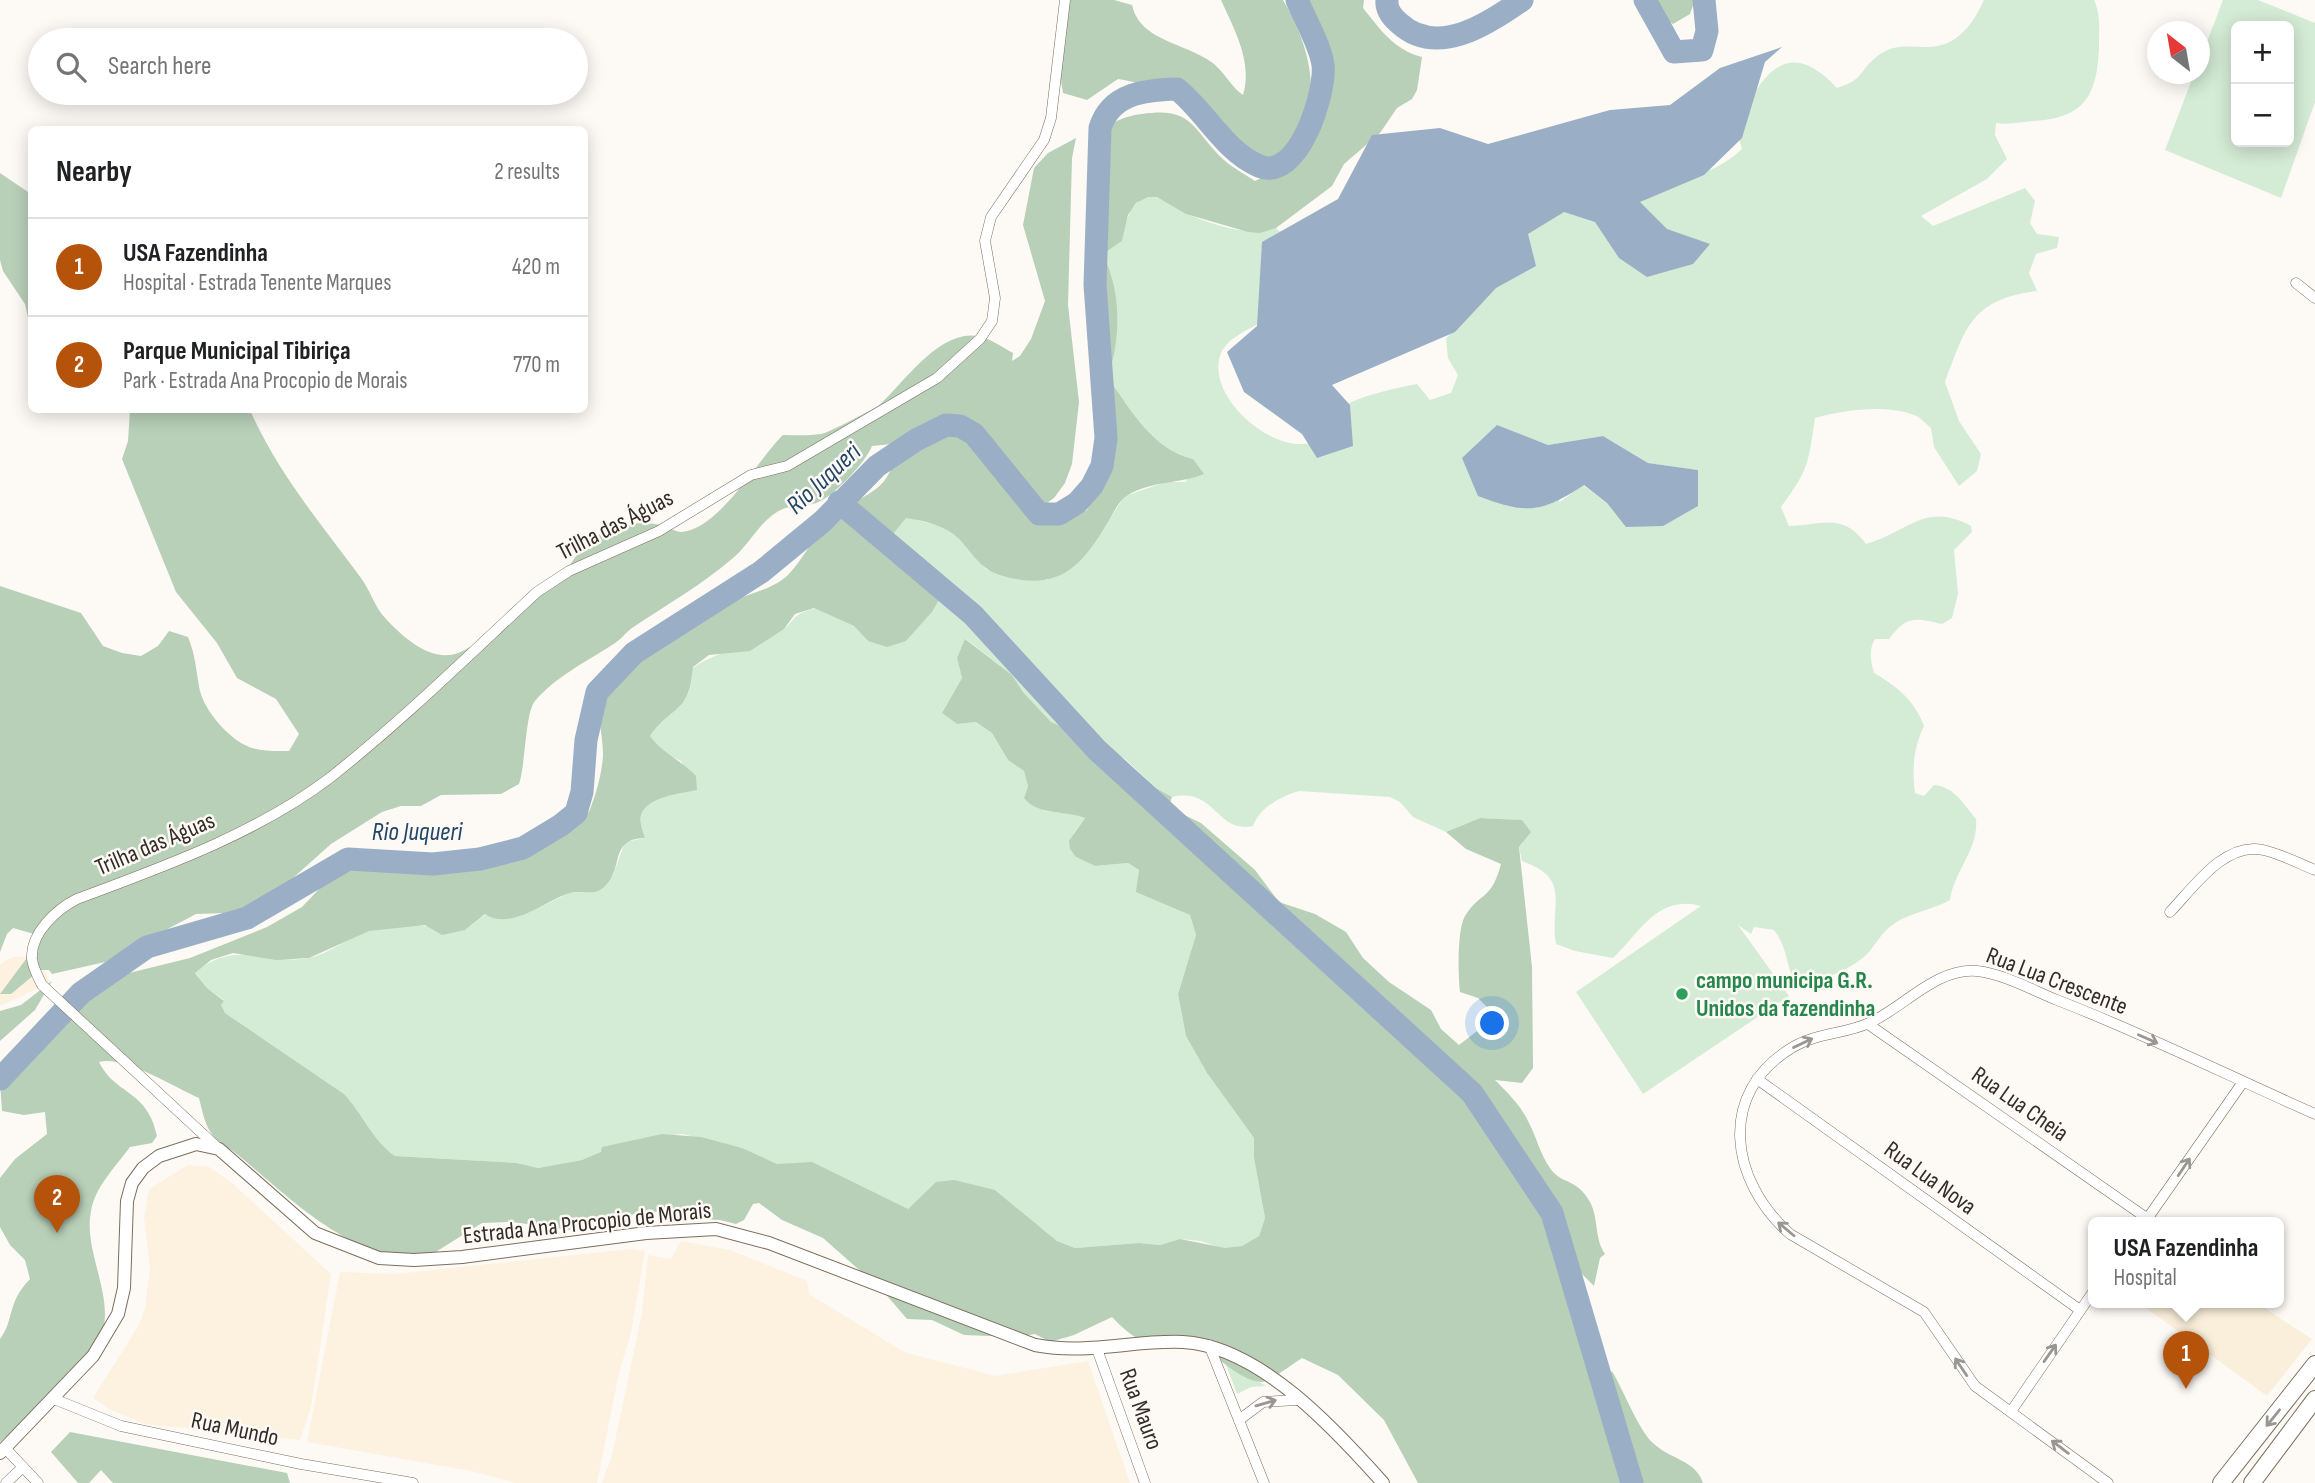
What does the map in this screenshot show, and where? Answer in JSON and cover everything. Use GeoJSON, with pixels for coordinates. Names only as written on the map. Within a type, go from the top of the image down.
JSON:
{"type":"FeatureCollection","features":[{"type":"Feature","properties":{"kind":"main road"},"geometry":{"type":"LineString","coordinates":[[2221,1483],[2315,1364]]}},
{"type":"Feature","properties":{"kind":"main road"},"geometry":{"type":"LineString","coordinates":[[2252,1483],[2315,1399]]}},
{"type":"Feature","properties":{"kind":"street","name":"Trilha das Águas"},"geometry":{"type":"LineString","coordinates":[[219,1149],[42,985],[34,969],[33,948],[48,921],[63,906],[213,844],[283,808],[330,777],[537,592],[569,571],[659,531],[751,475],[787,466],[937,379],[964,357],[992,321],[995,298],[985,241],[991,217],[1044,140],[1051,118],[1065,0]]}},
{"type":"Feature","properties":{"kind":"street"},"geometry":{"type":"LineString","coordinates":[[2296,283],[2315,298]]}},
{"type":"Feature","properties":{"kind":"street"},"geometry":{"type":"LineString","coordinates":[[2170,912],[2213,868],[2242,850],[2264,850],[2315,870]]}},
{"type":"Feature","properties":{"kind":"street","name":"Rua Lua Crescente"},"geometry":{"type":"LineString","coordinates":[[2108,1483],[2012,1410],[1975,1386],[1924,1312],[1790,1234],[1765,1208],[1749,1179],[1741,1137],[1742,1108],[1756,1079],[1776,1060],[1811,1038],[1868,1024],[1947,976],[1968,971],[1982,972],[2089,1012],[2315,1114]]}},
{"type":"Feature","properties":{"kind":"street","name":"Rua Lua Cheia"},"geometry":{"type":"LineString","coordinates":[[1868,1024],[2140,1217]]}},
{"type":"Feature","properties":{"kind":"street","name":"Rua Lua Nova"},"geometry":{"type":"LineString","coordinates":[[1756,1079],[2080,1310]]}},
{"type":"Feature","properties":{"kind":"street"},"geometry":{"type":"LineString","coordinates":[[2149,1217],[2243,1082]]}},
{"type":"Feature","properties":{"kind":"street"},"geometry":{"type":"LineString","coordinates":[[38,1483],[3,1451],[93,1356],[118,1314],[124,1288],[127,1201],[132,1183],[143,1168],[159,1156],[179,1147],[196,1144],[219,1149]]}},
{"type":"Feature","properties":{"kind":"street","name":"Estrada Ana Procopio de Morais"},"geometry":{"type":"LineString","coordinates":[[219,1149],[315,1233],[379,1258],[414,1260],[462,1257],[646,1233],[716,1229],[769,1243],[1035,1345],[1059,1350],[1155,1343],[1209,1345],[1244,1359],[1298,1400],[1383,1483]]}},
{"type":"Feature","properties":{"kind":"street"},"geometry":{"type":"LineString","coordinates":[[2012,1410],[2088,1299]]}},
{"type":"Feature","properties":{"kind":"street"},"geometry":{"type":"LineString","coordinates":[[1209,1345],[1264,1483]]}},
{"type":"Feature","properties":{"kind":"street","name":"Rua Mauro"},"geometry":{"type":"LineString","coordinates":[[1097,1349],[1145,1483]]}},
{"type":"Feature","properties":{"kind":"street","name":"Rua Mundo"},"geometry":{"type":"LineString","coordinates":[[54,1399],[121,1426],[301,1464],[412,1483]]}},
{"type":"Feature","properties":{"kind":"street"},"geometry":{"type":"LineString","coordinates":[[1239,1420],[1263,1402],[1298,1400]]}},
{"type":"Feature","properties":{"kind":"street"},"geometry":{"type":"LineString","coordinates":[[6,1483],[23,1467]]}},
{"type":"Feature","properties":{"kind":"shaded area"},"geometry":{"type":"Polygon","coordinates":[[[39,956],[50,983],[0,1006],[0,964],[14,957],[39,956]]]}},
{"type":"Feature","properties":{"kind":"shaded area"},"geometry":{"type":"Polygon","coordinates":[[[188,1165],[209,1167],[232,1183],[331,1274],[311,1407],[300,1440],[145,1424],[111,1410],[93,1398],[139,1325],[145,1308],[150,1269],[144,1217],[149,1189],[188,1165]]]}},
{"type":"Feature","properties":{"kind":"shaded area"},"geometry":{"type":"Polygon","coordinates":[[[681,1241],[730,1250],[807,1281],[809,1294],[904,1352],[995,1376],[1088,1361],[1130,1483],[602,1483],[612,1455],[642,1313],[648,1255],[671,1259],[681,1241]]]}},
{"type":"Feature","properties":{"kind":"shaded area"},"geometry":{"type":"Polygon","coordinates":[[[630,1249],[645,1251],[631,1333],[619,1373],[597,1483],[517,1483],[471,1471],[307,1442],[340,1272],[396,1274],[630,1249]]]}},
{"type":"Feature","properties":{"kind":"shaded area"},"geometry":{"type":"Polygon","coordinates":[[[2146,1308],[2265,1308],[2312,1339],[2267,1396],[2146,1308]]]}},
{"type":"Feature","properties":{"kind":"green space"},"geometry":{"type":"Polygon","coordinates":[[[1070,0],[1114,0],[1132,5],[1145,27],[1166,41],[1214,64],[1243,95],[1246,70],[1244,58],[1221,0],[1283,0],[1303,42],[1309,64],[1309,108],[1303,128],[1291,147],[1273,165],[1246,150],[1199,109],[1154,88],[1118,79],[1087,100],[1063,93],[1059,45],[1062,21],[1070,0]]]}},
{"type":"Feature","properties":{"kind":"green space"},"geometry":{"type":"Polygon","coordinates":[[[1297,0],[1364,0],[1363,8],[1388,38],[1403,49],[1422,57],[1417,90],[1412,99],[1397,108],[1380,133],[1344,164],[1332,186],[1276,228],[1260,233],[1248,232],[1186,214],[1157,197],[1148,197],[1136,203],[1128,215],[1122,241],[1103,254],[1114,284],[1118,315],[1108,378],[1154,438],[1179,454],[1193,459],[1204,474],[1146,487],[1128,495],[1118,505],[1087,554],[1065,573],[1038,581],[995,573],[983,566],[959,539],[947,530],[906,518],[893,534],[903,551],[939,573],[942,594],[932,612],[906,641],[887,647],[868,641],[854,626],[814,608],[795,614],[784,629],[750,651],[709,655],[693,667],[684,701],[650,736],[696,776],[697,790],[665,797],[644,809],[640,821],[645,838],[626,843],[621,849],[610,879],[600,890],[567,894],[516,917],[505,919],[485,914],[465,930],[442,935],[425,925],[369,931],[309,958],[276,960],[233,953],[211,960],[195,973],[207,988],[224,1001],[221,1005],[225,1013],[344,1094],[374,1135],[395,1156],[517,1163],[538,1168],[582,1160],[601,1152],[602,1147],[662,1134],[701,1137],[742,1148],[777,1164],[812,1162],[908,1209],[936,1182],[954,1180],[995,1190],[1057,1241],[1075,1248],[1139,1243],[1160,1245],[1180,1239],[1225,1248],[1242,1246],[1259,1236],[1265,1218],[1254,1158],[1254,1138],[1207,1073],[1186,1036],[1178,994],[1196,935],[1190,915],[1136,892],[1139,870],[1128,863],[1095,866],[1076,857],[1070,849],[1069,841],[1085,818],[1044,810],[1030,804],[1024,798],[1028,786],[1024,771],[1008,760],[992,733],[976,722],[957,724],[942,713],[962,678],[957,658],[965,639],[1012,675],[1023,692],[1051,722],[1110,748],[1156,788],[1172,797],[1170,803],[1174,810],[1201,823],[1255,870],[1279,902],[1315,914],[1346,932],[1363,958],[1389,982],[1431,1010],[1441,1029],[1459,1045],[1481,1028],[1493,1013],[1478,998],[1460,992],[1459,953],[1465,916],[1489,890],[1501,864],[1466,849],[1446,832],[1480,818],[1522,820],[1531,832],[1519,847],[1532,967],[1533,1068],[1522,1083],[1495,1080],[1523,1111],[1550,1168],[1585,1194],[1593,1208],[1599,1242],[1605,1254],[1600,1258],[1594,1286],[1580,1272],[1564,1284],[1593,1387],[1602,1388],[1612,1371],[1648,1437],[1659,1448],[1694,1469],[1703,1483],[1637,1483],[1621,1461],[1615,1462],[1622,1483],[1418,1483],[1384,1420],[1338,1375],[1302,1358],[1261,1382],[1243,1376],[1203,1349],[1180,1343],[1143,1341],[1112,1317],[1074,1335],[1050,1342],[1035,1334],[1014,1337],[964,1335],[932,1320],[907,1319],[883,1291],[823,1238],[782,1220],[759,1203],[753,1204],[744,1220],[736,1224],[695,1219],[670,1211],[637,1213],[586,1232],[512,1222],[482,1223],[426,1258],[398,1256],[371,1249],[346,1238],[321,1222],[218,1140],[206,1123],[199,1098],[135,1067],[109,1061],[99,1062],[114,1081],[139,1101],[153,1121],[157,1136],[152,1143],[130,1147],[107,1177],[93,1202],[90,1228],[103,1297],[103,1332],[96,1348],[77,1372],[52,1398],[0,1442],[0,1339],[8,1325],[17,1296],[30,1279],[25,1260],[10,1245],[0,1227],[0,1178],[15,1159],[47,1134],[45,1112],[24,1115],[2,1111],[0,1082],[93,995],[129,973],[190,958],[267,927],[302,907],[345,862],[364,856],[471,855],[492,852],[551,834],[589,812],[603,755],[600,710],[606,694],[624,671],[683,628],[730,602],[782,580],[834,516],[884,481],[893,459],[892,444],[872,446],[855,471],[829,496],[813,504],[777,512],[739,553],[721,568],[543,692],[532,707],[519,784],[501,794],[441,795],[421,806],[401,806],[382,812],[331,844],[284,886],[272,901],[255,912],[196,914],[105,962],[52,974],[49,970],[40,970],[11,994],[0,994],[38,943],[34,934],[13,928],[7,934],[0,952],[0,586],[81,613],[103,646],[122,653],[141,656],[158,646],[169,631],[188,637],[203,699],[212,715],[231,736],[255,749],[289,751],[299,734],[276,699],[237,678],[217,643],[176,592],[122,459],[128,441],[130,413],[251,413],[286,476],[361,578],[382,615],[409,640],[428,651],[448,655],[458,653],[495,630],[541,595],[561,577],[582,548],[594,538],[612,528],[642,523],[652,523],[681,532],[695,528],[723,507],[783,435],[821,434],[879,405],[923,360],[950,341],[964,336],[978,336],[1013,353],[1012,361],[1020,356],[1031,339],[1045,301],[1023,225],[1034,168],[1048,153],[1076,138],[1072,158],[1068,305],[1079,402],[1072,464],[1065,483],[1054,498],[1036,511],[1051,523],[1070,520],[1087,510],[1097,493],[1105,427],[1089,345],[1087,302],[1101,178],[1101,158],[1091,141],[1108,126],[1127,117],[1159,112],[1182,117],[1198,130],[1224,160],[1255,181],[1292,163],[1322,110],[1314,28],[1306,10],[1297,0]]]}},
{"type":"Feature","properties":{"kind":"green space"},"geometry":{"type":"Polygon","coordinates":[[[1647,0],[1695,0],[1690,14],[1673,24],[1655,14],[1647,0]]]}},
{"type":"Feature","properties":{"kind":"green space"},"geometry":{"type":"Polygon","coordinates":[[[1984,0],[2094,0],[2098,11],[2099,48],[2098,65],[2091,91],[2076,109],[2051,119],[1996,123],[1995,135],[2007,159],[1987,179],[1921,216],[1933,226],[2025,188],[2035,201],[2030,223],[2037,234],[2059,237],[2057,248],[2036,254],[2029,273],[2037,291],[1998,301],[1974,318],[1959,345],[1945,382],[1959,421],[1981,454],[1977,471],[1959,486],[1934,447],[1931,428],[1914,415],[1878,409],[1838,413],[1815,418],[1806,466],[1781,507],[1789,526],[1840,524],[1857,534],[1866,544],[1929,518],[1955,519],[1971,526],[1972,532],[1954,550],[1958,594],[1952,618],[1942,624],[1925,620],[1907,622],[1889,639],[1875,639],[1871,656],[1874,673],[1904,695],[1924,726],[1914,759],[1915,793],[1924,796],[1934,785],[1952,792],[1976,819],[1974,840],[1952,889],[1950,900],[1895,923],[1866,955],[1833,975],[1796,983],[1774,930],[1754,927],[1751,934],[1738,925],[1789,996],[1643,1094],[1576,992],[1701,906],[1686,904],[1661,911],[1650,918],[1613,958],[1575,951],[1556,944],[1555,894],[1548,876],[1522,861],[1519,847],[1523,843],[1522,820],[1480,818],[1446,832],[1413,817],[1400,802],[1390,797],[1299,791],[1272,804],[1260,814],[1253,826],[1241,827],[1223,818],[1198,798],[1172,797],[1156,788],[1125,759],[1051,722],[1023,692],[1012,675],[966,639],[957,658],[962,678],[942,713],[957,724],[976,722],[992,733],[1008,760],[1024,771],[1028,786],[1024,798],[1045,811],[1085,818],[1074,833],[1076,857],[1095,866],[1128,863],[1139,870],[1137,892],[1190,915],[1196,935],[1178,994],[1186,1036],[1207,1073],[1254,1138],[1254,1158],[1265,1218],[1259,1236],[1242,1246],[1223,1249],[1201,1241],[1180,1239],[1160,1245],[1139,1243],[1075,1248],[1057,1241],[995,1190],[936,1182],[906,1211],[760,1158],[742,1148],[682,1134],[639,1139],[582,1160],[538,1168],[517,1163],[395,1156],[374,1135],[344,1094],[225,1013],[220,1005],[224,1000],[207,988],[195,972],[211,962],[238,955],[292,960],[309,958],[361,934],[392,926],[416,925],[465,930],[486,914],[541,907],[569,893],[595,892],[613,875],[625,842],[645,838],[640,821],[644,809],[657,800],[697,789],[681,761],[662,752],[650,736],[684,702],[693,668],[713,657],[769,638],[785,628],[796,616],[815,608],[854,626],[868,641],[906,641],[932,612],[939,573],[903,551],[893,534],[906,517],[944,527],[959,539],[986,569],[1026,580],[1047,580],[1092,545],[1125,496],[1166,482],[1186,482],[1193,459],[1166,447],[1154,438],[1108,378],[1118,315],[1114,284],[1103,254],[1122,241],[1129,215],[1141,200],[1148,197],[1158,198],[1187,214],[1231,228],[1254,231],[1276,228],[1279,231],[1300,233],[1274,317],[1230,341],[1221,353],[1218,369],[1230,401],[1242,415],[1272,437],[1289,443],[1304,444],[1318,439],[1341,408],[1366,396],[1417,384],[1430,400],[1451,393],[1458,375],[1448,358],[1446,339],[1470,307],[1501,220],[1629,196],[1694,177],[1721,164],[1742,149],[1736,129],[1764,79],[1776,69],[1788,63],[1803,64],[1819,72],[1837,88],[1853,81],[1869,63],[1887,50],[1946,44],[1962,34],[1984,0]],[[1497,425],[1560,502],[1583,485],[1607,503],[1627,527],[1698,470],[1648,463],[1603,436],[1548,445],[1497,425]]]}},
{"type":"Feature","properties":{"kind":"green space"},"geometry":{"type":"Polygon","coordinates":[[[2223,0],[2258,0],[2315,23],[2315,102],[2281,198],[2165,150],[2190,84],[2210,84],[2210,34],[2223,0]]]}},
{"type":"Feature","properties":{"kind":"green space"},"geometry":{"type":"Polygon","coordinates":[[[0,173],[28,192],[28,318],[25,304],[3,271],[0,260],[0,173]]]}},
{"type":"Feature","properties":{"kind":"green space"},"geometry":{"type":"Polygon","coordinates":[[[52,981],[35,1010],[0,1041],[0,1011],[21,1005],[52,981]]]}},
{"type":"Feature","properties":{"kind":"green space"},"geometry":{"type":"Polygon","coordinates":[[[1225,1362],[1266,1386],[1251,1387],[1237,1394],[1225,1362]]]}},
{"type":"Feature","properties":{"kind":"green space"},"geometry":{"type":"Polygon","coordinates":[[[70,1432],[287,1473],[290,1483],[113,1483],[101,1470],[89,1483],[78,1483],[51,1452],[70,1432]]]}},
{"type":"Feature","properties":{"kind":"water"},"geometry":{"type":"Polygon","coordinates":[[[1782,47],[1765,62],[1742,138],[1704,175],[1640,202],[1667,229],[1710,244],[1693,264],[1647,277],[1619,258],[1595,222],[1564,212],[1528,234],[1536,266],[1496,288],[1455,332],[1332,385],[1350,405],[1353,446],[1317,458],[1302,434],[1244,392],[1227,352],[1257,326],[1262,242],[1338,199],[1372,135],[1440,128],[1488,144],[1610,110],[1670,105],[1720,68],[1782,47]]]}},
{"type":"Feature","properties":{"kind":"water"},"geometry":{"type":"Polygon","coordinates":[[[1497,425],[1548,445],[1603,436],[1648,463],[1698,470],[1698,506],[1663,526],[1626,527],[1607,503],[1584,485],[1556,501],[1532,508],[1509,506],[1478,496],[1462,458],[1497,425]]]}},
{"type":"Feature","properties":{"kind":"waterway","name":"Rio Juqueri"},"geometry":{"type":"LineString","coordinates":[[0,1079],[81,993],[147,947],[247,918],[348,859],[433,864],[480,859],[523,848],[561,825],[576,813],[582,792],[586,740],[597,692],[634,653],[761,572],[823,521],[877,466],[916,440],[946,425],[960,426],[974,434],[1039,514],[1059,514],[1077,503],[1092,486],[1102,466],[1106,438],[1095,285],[1100,128],[1105,116],[1112,107],[1131,96],[1177,89],[1226,142],[1247,160],[1259,166],[1273,168],[1286,161],[1307,132],[1323,78],[1319,50],[1297,0]]}},
{"type":"Feature","properties":{"kind":"waterway","name":"Rio Juqueri"},"geometry":{"type":"LineString","coordinates":[[1387,0],[1390,13],[1399,23],[1414,33],[1429,38],[1462,34],[1494,19],[1522,0]]}},
{"type":"Feature","properties":{"kind":"waterway","name":"Rio Juqueri"},"geometry":{"type":"LineString","coordinates":[[1645,0],[1674,52],[1702,50],[1707,31],[1704,0]]}},
{"type":"Feature","properties":{"kind":"waterway"},"geometry":{"type":"LineString","coordinates":[[839,502],[973,615],[1097,750],[1472,1093],[1552,1213],[1632,1483]]}},
{"type":"Feature","properties":{"kind":"place","name":"campo municipa G.R. Unidos da fazendinha"},"geometry":{"type":"Point","coordinates":[1682,994]}},
{"type":"Feature","properties":{"kind":"place","name":"Parque Municipal Tibiriça"},"geometry":{"type":"Point","coordinates":[57,1233]}},
{"type":"Feature","properties":{"kind":"place","name":"USA Fazendinha"},"geometry":{"type":"Point","coordinates":[2186,1389]}}]}
